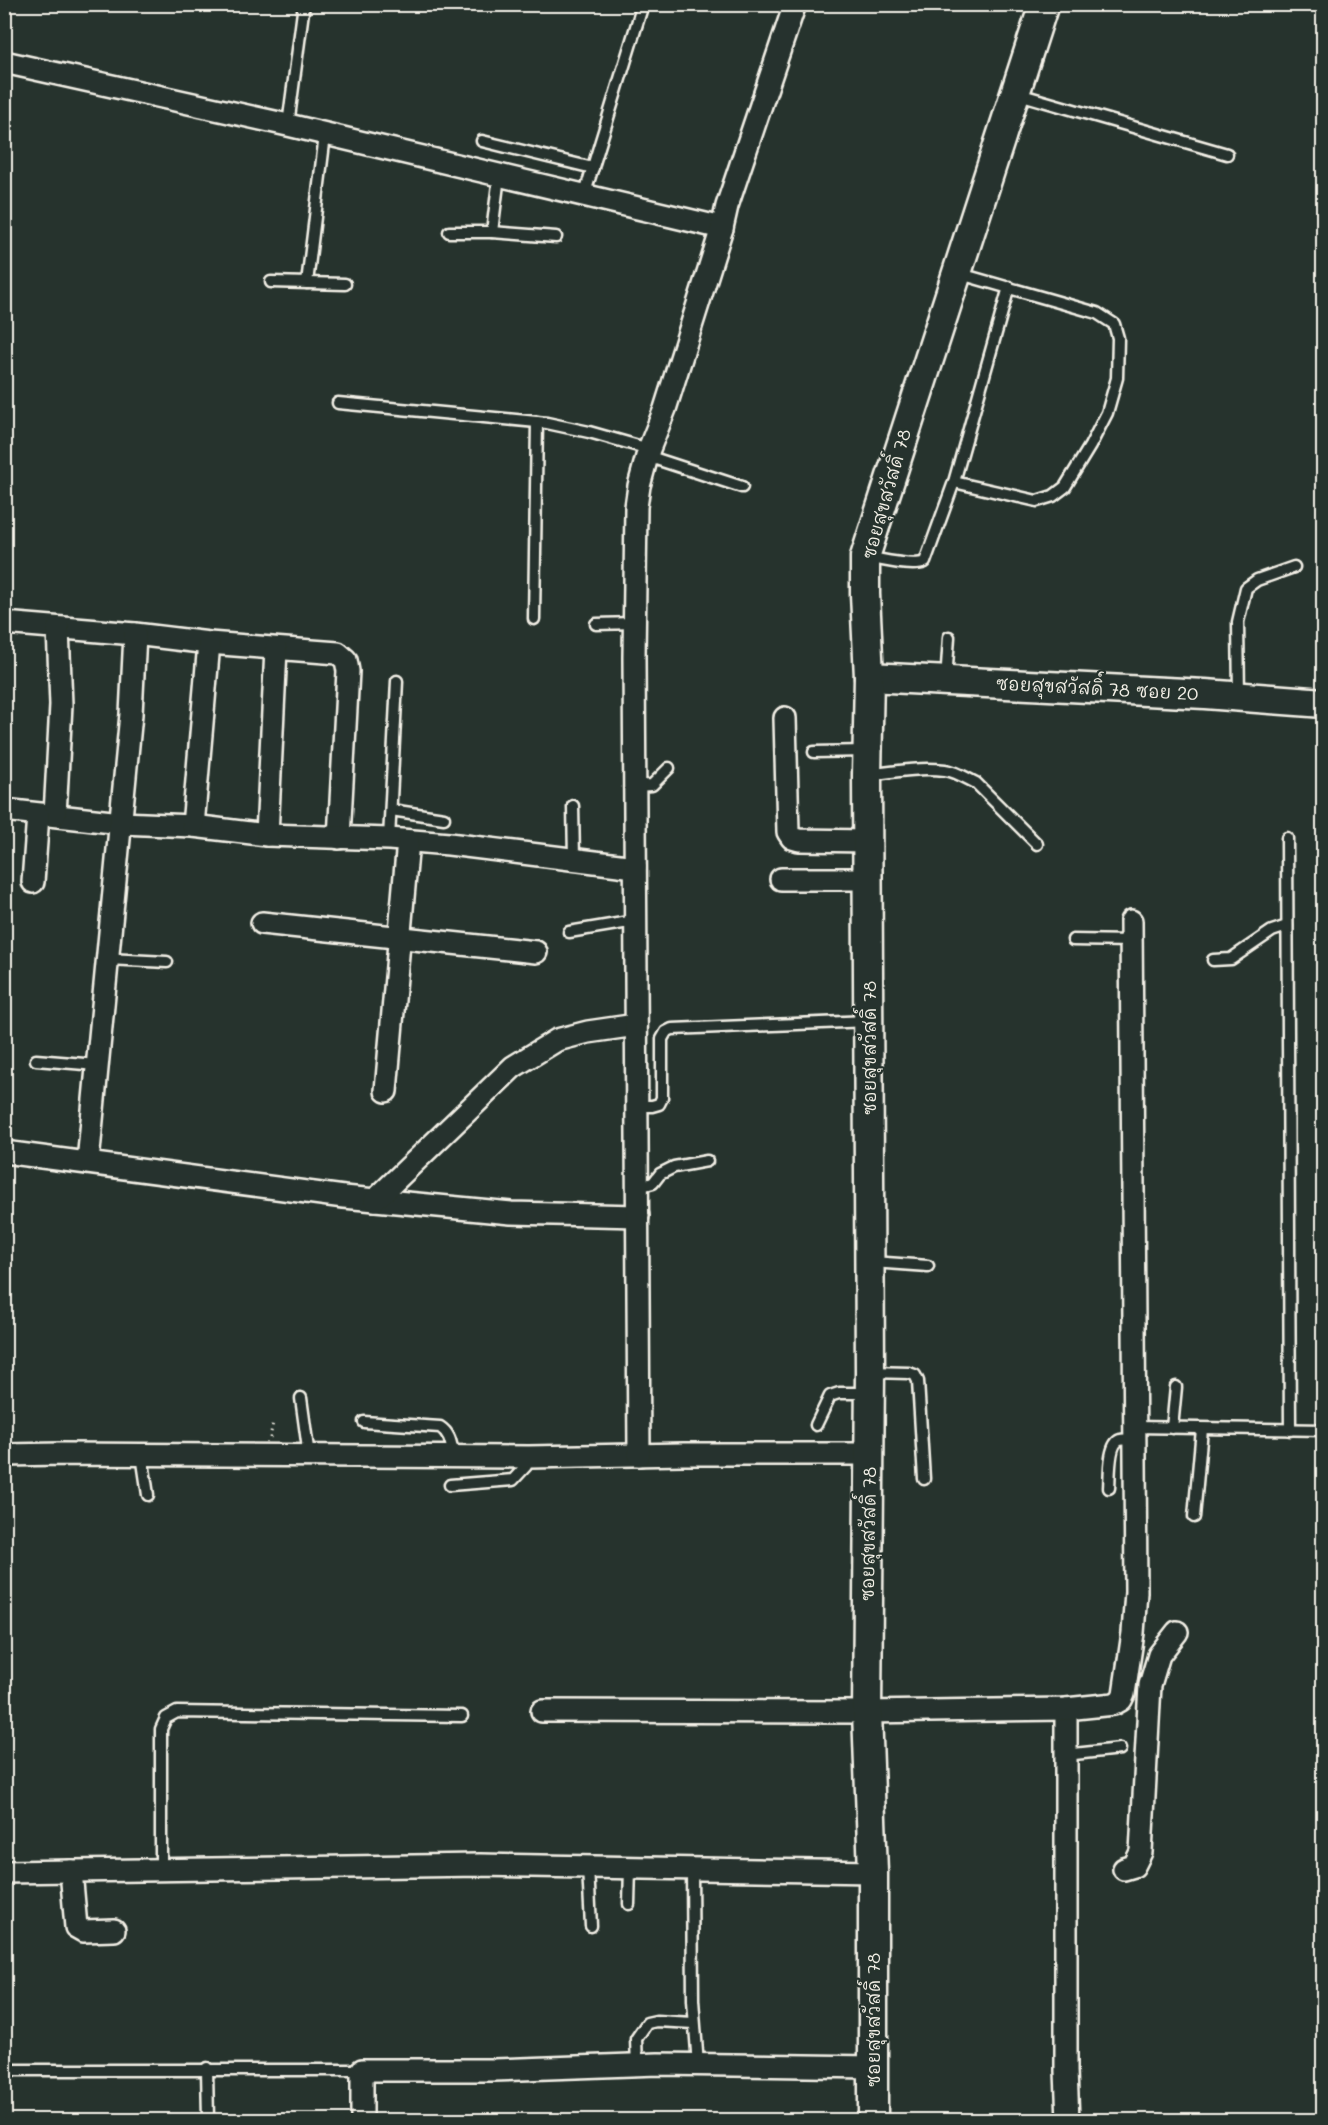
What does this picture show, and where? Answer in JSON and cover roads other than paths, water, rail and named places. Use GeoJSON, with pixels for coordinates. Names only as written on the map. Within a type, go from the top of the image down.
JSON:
{"type":"FeatureCollection","features":[{"type":"Feature","properties":{"kind":"street"},"geometry":{"type":"LineString","coordinates":[[639,1455],[634,623],[636,507],[648,452],[665,409],[727,206],[795,4]]}},
{"type":"Feature","properties":{"kind":"street","name":"ซอยสุขสวัสดิ์ 78"},"geometry":{"type":"LineString","coordinates":[[873,2121],[873,1872],[867,1712],[870,1382],[867,763],[869,677],[865,557],[1044,4]]}},
{"type":"Feature","properties":{"kind":"street"},"geometry":{"type":"LineString","coordinates":[[4,62],[288,125],[722,228]]}},
{"type":"Feature","properties":{"kind":"street"},"geometry":{"type":"LineString","coordinates":[[4,623],[135,634],[209,644],[338,653],[346,660],[348,671],[339,838]]}},
{"type":"Feature","properties":{"kind":"street"},"geometry":{"type":"LineString","coordinates":[[33,882],[46,815],[61,705],[58,628]]}},
{"type":"Feature","properties":{"kind":"street"},"geometry":{"type":"LineString","coordinates":[[88,1162],[131,714],[135,634]]}},
{"type":"Feature","properties":{"kind":"street"},"geometry":{"type":"LineString","coordinates":[[193,826],[209,644]]}},
{"type":"Feature","properties":{"kind":"street"},"geometry":{"type":"LineString","coordinates":[[267,835],[276,650]]}},
{"type":"Feature","properties":{"kind":"street","name":"ซอยสุขสวัสดิ์ 78 ซอย 20"},"geometry":{"type":"LineString","coordinates":[[869,677],[1323,702]]}},
{"type":"Feature","properties":{"kind":"street"},"geometry":{"type":"LineString","coordinates":[[785,718],[788,832],[792,838],[868,841]]}},
{"type":"Feature","properties":{"kind":"street"},"geometry":{"type":"LineString","coordinates":[[4,810],[121,823],[193,826],[267,835],[449,844],[635,867]]}},
{"type":"Feature","properties":{"kind":"street"},"geometry":{"type":"LineString","coordinates":[[386,1091],[398,938],[398,840]]}},
{"type":"Feature","properties":{"kind":"street"},"geometry":{"type":"LineString","coordinates":[[781,879],[868,879]]}},
{"type":"Feature","properties":{"kind":"street"},"geometry":{"type":"LineString","coordinates":[[262,923],[536,952]]}},
{"type":"Feature","properties":{"kind":"street"},"geometry":{"type":"LineString","coordinates":[[542,1711],[867,1712],[1066,1709],[1114,1704],[1121,1700],[1124,1694],[1133,1633],[1137,1583],[1131,931]]}},
{"type":"Feature","properties":{"kind":"street"},"geometry":{"type":"LineString","coordinates":[[375,1200],[513,1067],[557,1040],[588,1032],[636,1025]]}},
{"type":"Feature","properties":{"kind":"street"},"geometry":{"type":"LineString","coordinates":[[4,1152],[375,1200],[511,1213],[638,1216]]}},
{"type":"Feature","properties":{"kind":"street"},"geometry":{"type":"LineString","coordinates":[[4,1455],[530,1457],[869,1454]]}},
{"type":"Feature","properties":{"kind":"street"},"geometry":{"type":"LineString","coordinates":[[1124,1869],[1134,1866],[1141,1852],[1150,1685],[1155,1665],[1167,1643],[1177,1632]]}},
{"type":"Feature","properties":{"kind":"street"},"geometry":{"type":"LineString","coordinates":[[1121,1700],[1148,1709]]}},
{"type":"Feature","properties":{"kind":"street"},"geometry":{"type":"LineString","coordinates":[[1066,1709],[1068,2121]]}},
{"type":"Feature","properties":{"kind":"street"},"geometry":{"type":"LineString","coordinates":[[4,1872],[480,1865],[873,1872]]}},
{"type":"Feature","properties":{"kind":"street"},"geometry":{"type":"LineString","coordinates":[[71,1871],[76,1927],[83,1931],[114,1930]]}},
{"type":"Feature","properties":{"kind":"street"},"geometry":{"type":"LineString","coordinates":[[362,2121],[362,2070],[494,2070],[636,2065],[873,2067]]}},
{"type":"Feature","properties":{"kind":"lane"},"geometry":{"type":"LineString","coordinates":[[288,125],[304,4]]}},
{"type":"Feature","properties":{"kind":"lane"},"geometry":{"type":"LineString","coordinates":[[584,196],[643,4]]}},
{"type":"Feature","properties":{"kind":"lane"},"geometry":{"type":"LineString","coordinates":[[1015,93],[1227,154]]}},
{"type":"Feature","properties":{"kind":"lane"},"geometry":{"type":"LineString","coordinates":[[307,283],[325,135]]}},
{"type":"Feature","properties":{"kind":"lane"},"geometry":{"type":"LineString","coordinates":[[482,141],[593,168]]}},
{"type":"Feature","properties":{"kind":"lane"},"geometry":{"type":"LineString","coordinates":[[492,232],[499,176]]}},
{"type":"Feature","properties":{"kind":"lane"},"geometry":{"type":"LineString","coordinates":[[449,232],[492,232],[556,237]]}},
{"type":"Feature","properties":{"kind":"lane"},"geometry":{"type":"LineString","coordinates":[[954,482],[1036,501],[1053,496],[1065,487],[1107,413],[1117,378],[1118,338],[1114,324],[1098,313],[956,273]]}},
{"type":"Feature","properties":{"kind":"lane"},"geometry":{"type":"LineString","coordinates":[[271,282],[345,284]]}},
{"type":"Feature","properties":{"kind":"lane"},"geometry":{"type":"LineString","coordinates":[[865,557],[914,564],[925,562],[954,482],[1009,287]]}},
{"type":"Feature","properties":{"kind":"lane"},"geometry":{"type":"LineString","coordinates":[[338,403],[537,422],[589,432],[742,487]]}},
{"type":"Feature","properties":{"kind":"lane"},"geometry":{"type":"LineString","coordinates":[[534,619],[537,422]]}},
{"type":"Feature","properties":{"kind":"lane"},"geometry":{"type":"LineString","coordinates":[[1239,696],[1238,622],[1246,588],[1257,580],[1294,567]]}},
{"type":"Feature","properties":{"kind":"lane"},"geometry":{"type":"LineString","coordinates":[[596,624],[634,623]]}},
{"type":"Feature","properties":{"kind":"lane"},"geometry":{"type":"LineString","coordinates":[[946,681],[949,637]]}},
{"type":"Feature","properties":{"kind":"lane"},"geometry":{"type":"LineString","coordinates":[[397,681],[391,810],[398,840]]}},
{"type":"Feature","properties":{"kind":"lane"},"geometry":{"type":"LineString","coordinates":[[814,752],[909,770],[946,770],[965,777],[976,783],[1036,844]]}},
{"type":"Feature","properties":{"kind":"lane"},"geometry":{"type":"LineString","coordinates":[[635,786],[652,785],[669,768]]}},
{"type":"Feature","properties":{"kind":"lane"},"geometry":{"type":"LineString","coordinates":[[573,806],[574,859]]}},
{"type":"Feature","properties":{"kind":"lane"},"geometry":{"type":"LineString","coordinates":[[391,810],[444,818]]}},
{"type":"Feature","properties":{"kind":"lane"},"geometry":{"type":"LineString","coordinates":[[1287,838],[1290,1430]]}},
{"type":"Feature","properties":{"kind":"lane"},"geometry":{"type":"LineString","coordinates":[[568,932],[635,921]]}},
{"type":"Feature","properties":{"kind":"lane"},"geometry":{"type":"LineString","coordinates":[[1214,960],[1231,959],[1272,931],[1287,926]]}},
{"type":"Feature","properties":{"kind":"lane"},"geometry":{"type":"LineString","coordinates":[[1073,940],[1131,931]]}},
{"type":"Feature","properties":{"kind":"lane"},"geometry":{"type":"LineString","coordinates":[[108,959],[167,962]]}},
{"type":"Feature","properties":{"kind":"lane"},"geometry":{"type":"LineString","coordinates":[[636,1106],[660,1104],[662,1098],[662,1039],[666,1032],[672,1029],[869,1020]]}},
{"type":"Feature","properties":{"kind":"lane"},"geometry":{"type":"LineString","coordinates":[[36,1060],[97,1065]]}},
{"type":"Feature","properties":{"kind":"lane"},"geometry":{"type":"LineString","coordinates":[[638,1187],[653,1183],[660,1174],[674,1167],[707,1161]]}},
{"type":"Feature","properties":{"kind":"lane"},"geometry":{"type":"LineString","coordinates":[[870,1262],[928,1266]]}},
{"type":"Feature","properties":{"kind":"lane"},"geometry":{"type":"LineString","coordinates":[[816,1425],[830,1396],[870,1382],[909,1373],[915,1375],[918,1381],[924,1479]]}},
{"type":"Feature","properties":{"kind":"lane"},"geometry":{"type":"LineString","coordinates":[[1172,1428],[1176,1386]]}},
{"type":"Feature","properties":{"kind":"lane"},"geometry":{"type":"LineString","coordinates":[[301,1398],[309,1456]]}},
{"type":"Feature","properties":{"kind":"lane"},"geometry":{"type":"LineString","coordinates":[[364,1422],[440,1427],[449,1436],[454,1457]]}},
{"type":"Feature","properties":{"kind":"lane"},"geometry":{"type":"LineString","coordinates":[[1109,1488],[1114,1444],[1135,1434],[1172,1428],[1323,1430]]}},
{"type":"Feature","properties":{"kind":"lane"},"geometry":{"type":"LineString","coordinates":[[1194,1517],[1202,1429]]}},
{"type":"Feature","properties":{"kind":"lane"},"geometry":{"type":"LineString","coordinates":[[142,1455],[148,1495]]}},
{"type":"Feature","properties":{"kind":"lane"},"geometry":{"type":"LineString","coordinates":[[450,1485],[513,1480],[526,1466],[530,1457]]}},
{"type":"Feature","properties":{"kind":"lane"},"geometry":{"type":"LineString","coordinates":[[161,1869],[162,1730],[166,1719],[177,1712],[462,1716]]}},
{"type":"Feature","properties":{"kind":"lane"},"geometry":{"type":"LineString","coordinates":[[1065,1755],[1120,1749]]}},
{"type":"Feature","properties":{"kind":"lane"},"geometry":{"type":"LineString","coordinates":[[588,1867],[591,1926]]}},
{"type":"Feature","properties":{"kind":"lane"},"geometry":{"type":"LineString","coordinates":[[629,1904],[630,1868]]}},
{"type":"Feature","properties":{"kind":"lane"},"geometry":{"type":"LineString","coordinates":[[692,1869],[694,2023],[698,2065]]}},
{"type":"Feature","properties":{"kind":"lane"},"geometry":{"type":"LineString","coordinates":[[636,2065],[636,2038],[647,2023],[656,2021],[694,2023]]}},
{"type":"Feature","properties":{"kind":"lane"},"geometry":{"type":"LineString","coordinates":[[4,2070],[207,2068],[362,2070]]}},
{"type":"Feature","properties":{"kind":"lane"},"geometry":{"type":"LineString","coordinates":[[207,2068],[208,2121]]}}]}
